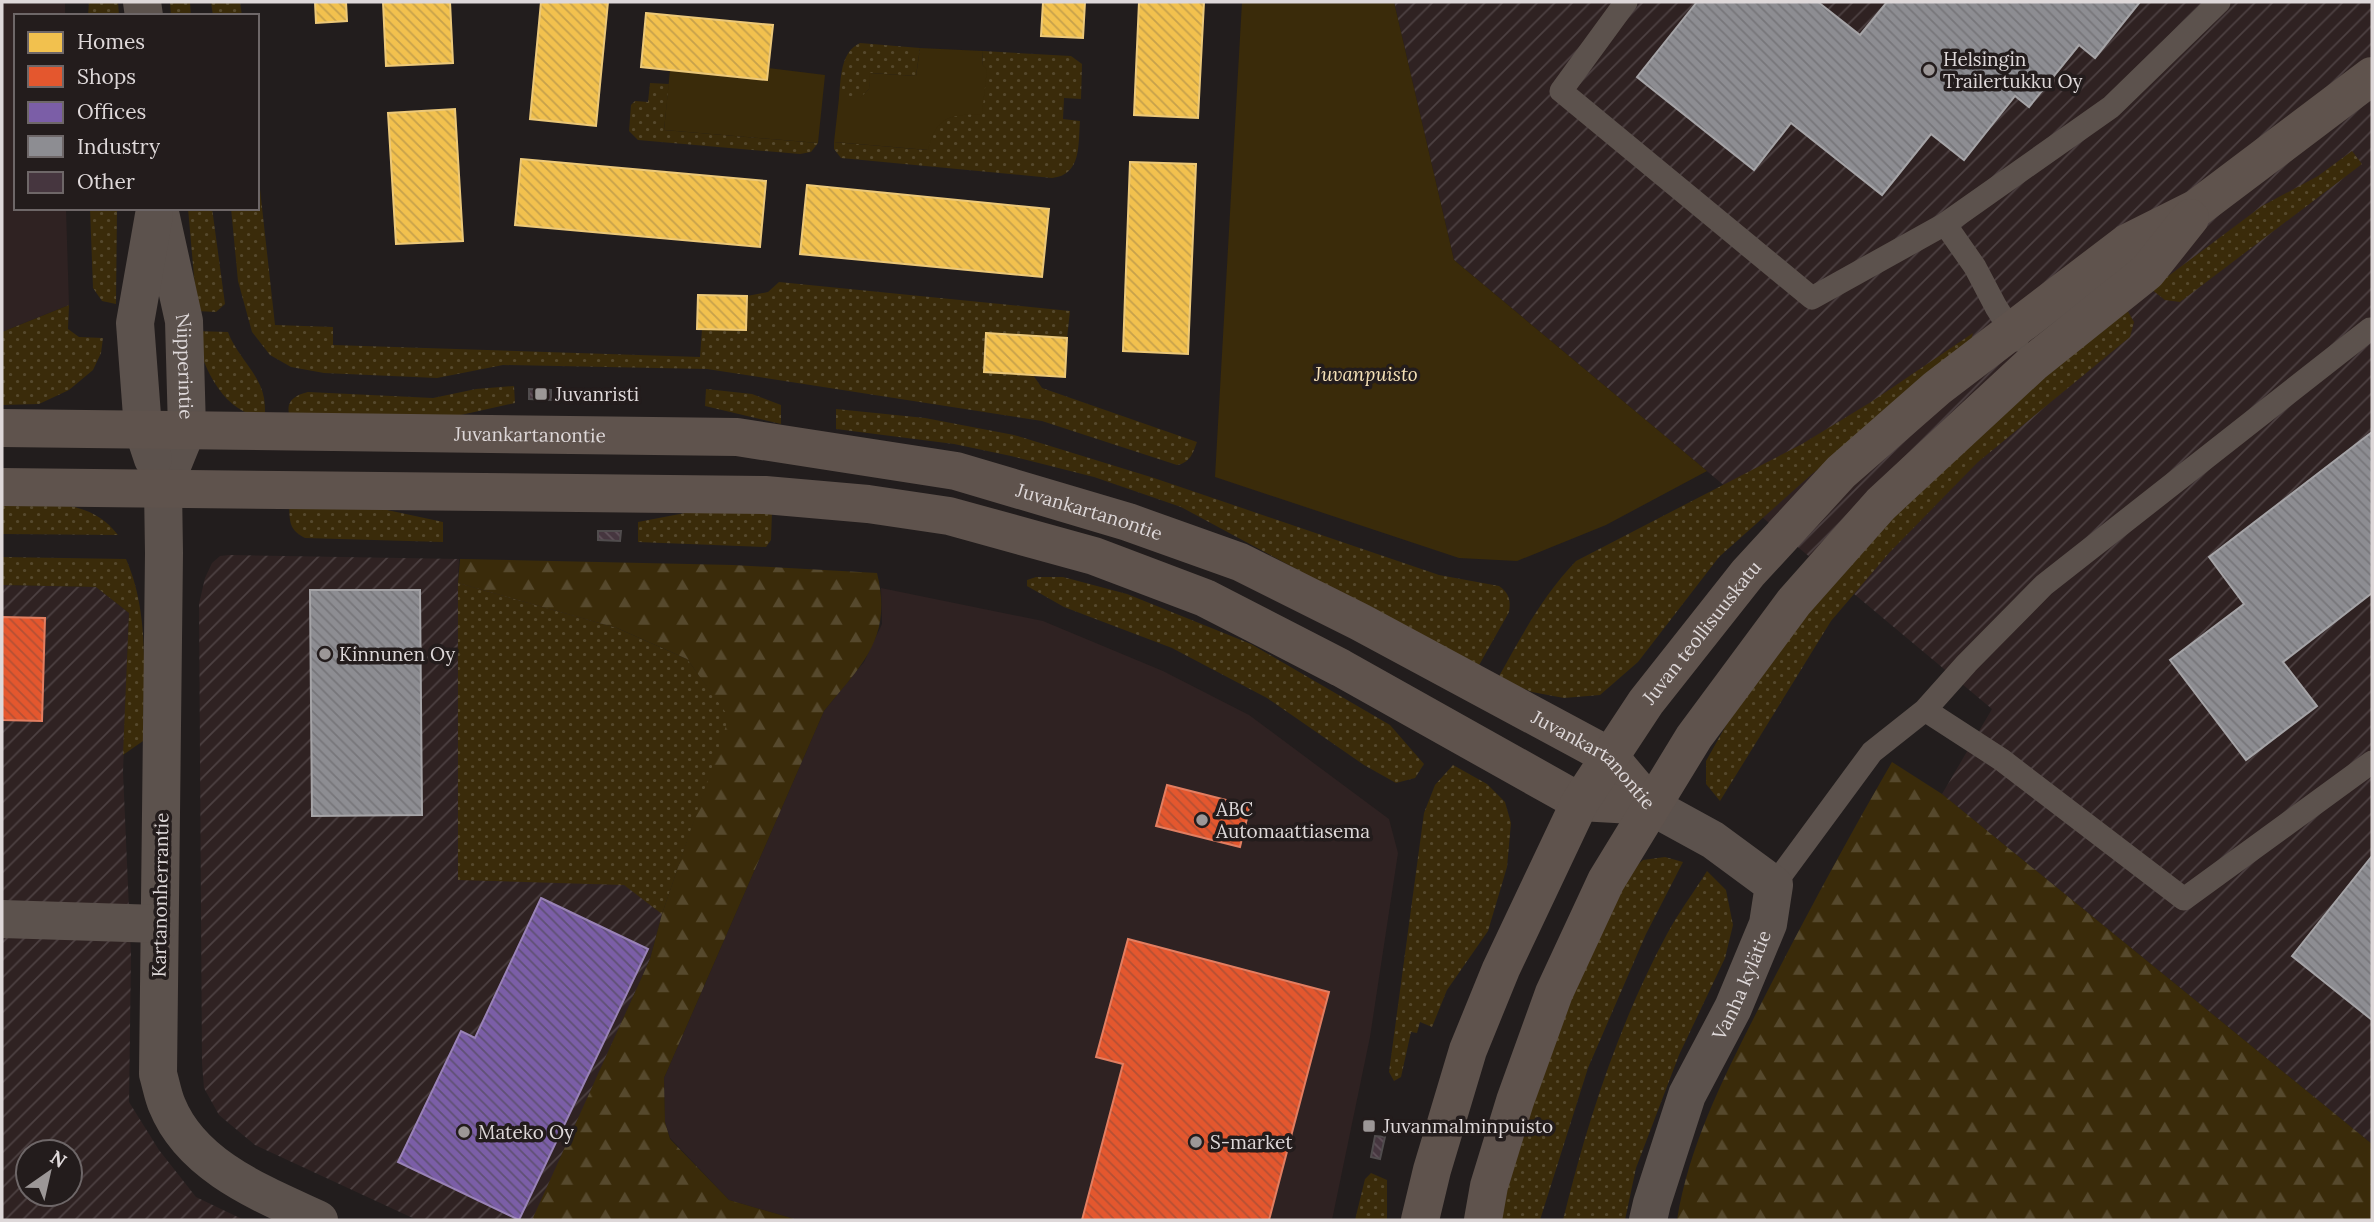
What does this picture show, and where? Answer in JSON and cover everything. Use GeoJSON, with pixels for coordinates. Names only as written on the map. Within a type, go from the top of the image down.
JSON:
{"type":"FeatureCollection","features":[{"type":"Feature","properties":{"kind":"main road","name":"Juvan teollisuuskatu"},"geometry":{"type":"LineString","coordinates":[[1420,1220],[1468,1050],[1501,969],[1580,802],[1646,702],[1748,573],[1832,482],[1937,388],[2127,243],[2197,208],[2372,76]]}},
{"type":"Feature","properties":{"kind":"main road","name":"Juvan teollisuuskatu"},"geometry":{"type":"LineString","coordinates":[[1483,1220],[1489,1186],[1515,1101],[1554,993],[1606,881],[1694,737],[1794,602],[1881,504],[2032,363],[2147,272],[2197,208]]}},
{"type":"Feature","properties":{"kind":"main road","name":"Juvankartanontie"},"geometry":{"type":"LineString","coordinates":[[2,428],[737,437],[956,471],[1128,522],[1240,562],[1360,622],[1609,756],[1651,806]]}},
{"type":"Feature","properties":{"kind":"main road","name":"Juvankartanontie"},"geometry":{"type":"LineString","coordinates":[[2,487],[765,495],[868,504],[949,516],[1094,556],[1205,598],[1341,668],[1580,802],[1651,806]]}},
{"type":"Feature","properties":{"kind":"street","name":"Niipperintie"},"geometry":{"type":"LineString","coordinates":[[157,210],[135,323],[143,429],[163,488]]}},
{"type":"Feature","properties":{"kind":"street","name":"Niipperintie"},"geometry":{"type":"LineString","coordinates":[[157,210],[184,321],[187,429],[163,488]]}},
{"type":"Feature","properties":{"kind":"street","name":"Kartanonherrantie"},"geometry":{"type":"LineString","coordinates":[[163,488],[158,1074],[167,1106],[188,1139],[218,1166],[243,1183],[319,1220]]}},
{"type":"Feature","properties":{"kind":"street"},"geometry":{"type":"LineString","coordinates":[[1651,806],[1713,840],[1774,886]]}},
{"type":"Feature","properties":{"kind":"street","name":"Vanha kylätie"},"geometry":{"type":"LineString","coordinates":[[1648,1220],[1651,1203],[1688,1095],[1733,1008],[1768,924],[1774,886]]}},
{"type":"Feature","properties":{"kind":"street"},"geometry":{"type":"LineString","coordinates":[[2,919],[159,924]]}},
{"type":"Feature","properties":{"kind":"lane"},"geometry":{"type":"LineString","coordinates":[[1626,2],[1561,91],[1812,298],[1945,224],[2111,107],[2219,2]]}},
{"type":"Feature","properties":{"kind":"lane"},"geometry":{"type":"LineString","coordinates":[[1945,224],[1975,267],[2032,363]]}},
{"type":"Feature","properties":{"kind":"lane"},"geometry":{"type":"LineString","coordinates":[[1774,886],[1872,752],[1925,710],[2044,585],[2370,329]]}},
{"type":"Feature","properties":{"kind":"lane"},"geometry":{"type":"LineString","coordinates":[[1925,710],[2002,760],[2184,899],[2372,762]]}},
{"type":"Feature","properties":{"kind":"shaded area"},"geometry":{"type":"Polygon","coordinates":[[[2,2],[65,2],[65,14],[14,14],[14,210],[66,210],[69,305],[2,332],[2,2]]]}},
{"type":"Feature","properties":{"kind":"shaded area"},"geometry":{"type":"Polygon","coordinates":[[[1394,2],[2372,2],[2372,1144],[1942,794],[1992,709],[1454,260],[1394,2]]]}},
{"type":"Feature","properties":{"kind":"shaded area"},"geometry":{"type":"Polygon","coordinates":[[[220,556],[459,559],[458,582],[617,628],[662,914],[650,959],[533,1220],[417,1220],[255,1145],[219,1115],[204,1088],[199,604],[205,578],[212,563],[220,556]]]}},
{"type":"Feature","properties":{"kind":"shaded area"},"geometry":{"type":"Polygon","coordinates":[[[2,585],[96,587],[129,613],[123,772],[131,955],[129,1102],[159,1150],[196,1197],[244,1220],[2,1220],[2,585]]]}},
{"type":"Feature","properties":{"kind":"shaded area"},"geometry":{"type":"Polygon","coordinates":[[[881,588],[1043,621],[1163,671],[1249,715],[1389,819],[1398,853],[1370,1037],[1332,1220],[798,1220],[729,1200],[670,1138],[665,1122],[664,1078],[824,711],[864,662],[882,624],[881,588]]]}},
{"type":"Feature","properties":{"kind":"green space"},"geometry":{"type":"Polygon","coordinates":[[[89,2],[118,2],[119,14],[88,14],[89,2]]]}},
{"type":"Feature","properties":{"kind":"green space"},"geometry":{"type":"Polygon","coordinates":[[[170,2],[190,2],[191,14],[171,14],[170,2]]]}},
{"type":"Feature","properties":{"kind":"green space"},"geometry":{"type":"Polygon","coordinates":[[[211,2],[240,2],[242,14],[213,14],[211,2]]]}},
{"type":"Feature","properties":{"kind":"green space","name":"Juvanpuisto"},"geometry":{"type":"Polygon","coordinates":[[[1242,2],[1394,2],[1454,260],[1707,471],[1606,525],[1517,561],[1459,558],[1215,477],[1242,2]]]}},
{"type":"Feature","properties":{"kind":"green space"},"geometry":{"type":"Polygon","coordinates":[[[860,43],[920,48],[916,76],[871,73],[869,89],[860,99],[839,98],[845,59],[853,47],[860,43]]]}},
{"type":"Feature","properties":{"kind":"green space"},"geometry":{"type":"Polygon","coordinates":[[[920,48],[983,51],[982,65],[987,69],[982,114],[961,115],[940,124],[928,150],[834,142],[839,98],[860,98],[869,89],[870,73],[916,76],[920,48]]]}},
{"type":"Feature","properties":{"kind":"green space"},"geometry":{"type":"Polygon","coordinates":[[[983,51],[1071,56],[1082,64],[1081,99],[1064,98],[1063,119],[1080,121],[1074,165],[1062,176],[1052,178],[841,158],[834,149],[834,142],[927,150],[931,135],[940,122],[955,115],[982,66],[983,51]]]}},
{"type":"Feature","properties":{"kind":"green space"},"geometry":{"type":"Polygon","coordinates":[[[768,68],[825,75],[818,143],[664,130],[670,70],[767,80],[768,68]]]}},
{"type":"Feature","properties":{"kind":"green space"},"geometry":{"type":"Polygon","coordinates":[[[650,83],[669,84],[664,130],[818,143],[811,152],[800,154],[638,140],[629,131],[631,105],[635,101],[648,102],[650,83]]]}},
{"type":"Feature","properties":{"kind":"green space"},"geometry":{"type":"Polygon","coordinates":[[[2352,151],[2362,164],[2180,302],[2165,300],[2151,289],[2262,206],[2318,176],[2352,151]]]}},
{"type":"Feature","properties":{"kind":"green space"},"geometry":{"type":"Polygon","coordinates":[[[259,180],[275,325],[333,327],[333,345],[700,357],[702,329],[746,330],[747,296],[768,292],[779,282],[1070,311],[1067,338],[986,333],[984,372],[1033,375],[1042,388],[1197,442],[1188,460],[1177,465],[1042,421],[707,369],[503,365],[437,378],[324,373],[291,367],[270,355],[252,332],[238,281],[231,210],[259,210],[259,180]]]}},
{"type":"Feature","properties":{"kind":"green space"},"geometry":{"type":"Polygon","coordinates":[[[90,210],[117,210],[116,304],[102,301],[93,288],[90,210]]]}},
{"type":"Feature","properties":{"kind":"green space"},"geometry":{"type":"Polygon","coordinates":[[[188,210],[212,210],[225,304],[216,312],[197,311],[188,210]]]}},
{"type":"Feature","properties":{"kind":"green space"},"geometry":{"type":"Polygon","coordinates":[[[69,305],[68,329],[79,337],[103,338],[101,353],[93,370],[69,390],[39,404],[2,405],[2,332],[69,305]]]}},
{"type":"Feature","properties":{"kind":"green space"},"geometry":{"type":"Polygon","coordinates":[[[2126,308],[2134,322],[2130,337],[1978,462],[1889,553],[1831,621],[1720,801],[1706,784],[1706,761],[1737,706],[1818,600],[1920,487],[2000,413],[2126,308]]]}},
{"type":"Feature","properties":{"kind":"green space"},"geometry":{"type":"Polygon","coordinates":[[[195,331],[228,332],[262,389],[265,416],[250,414],[226,398],[209,373],[195,331]]]}},
{"type":"Feature","properties":{"kind":"green space"},"geometry":{"type":"Polygon","coordinates":[[[1973,333],[1970,344],[1960,358],[1812,474],[1719,557],[1638,662],[1600,695],[1564,698],[1532,692],[1498,678],[1543,602],[1576,561],[1802,444],[1871,402],[1973,333]]]}},
{"type":"Feature","properties":{"kind":"green space"},"geometry":{"type":"Polygon","coordinates":[[[514,386],[515,403],[434,421],[291,420],[288,409],[294,398],[308,392],[433,398],[476,389],[514,386]]]}},
{"type":"Feature","properties":{"kind":"green space"},"geometry":{"type":"Polygon","coordinates":[[[706,389],[752,394],[781,405],[781,424],[705,406],[706,389]]]}},
{"type":"Feature","properties":{"kind":"green space"},"geometry":{"type":"Polygon","coordinates":[[[836,409],[925,418],[1014,435],[1154,478],[1439,575],[1499,586],[1509,597],[1509,612],[1478,667],[1181,507],[1094,477],[1011,456],[954,444],[836,429],[836,409]]]}},
{"type":"Feature","properties":{"kind":"green space"},"geometry":{"type":"Polygon","coordinates":[[[2,501],[50,503],[80,509],[94,514],[118,535],[2,534],[2,501]]]}},
{"type":"Feature","properties":{"kind":"green space"},"geometry":{"type":"Polygon","coordinates":[[[289,503],[364,505],[443,522],[443,542],[305,538],[293,528],[289,503]]]}},
{"type":"Feature","properties":{"kind":"green space"},"geometry":{"type":"Polygon","coordinates":[[[711,508],[772,512],[771,540],[766,547],[638,542],[638,522],[711,508]]]}},
{"type":"Feature","properties":{"kind":"green space"},"geometry":{"type":"Polygon","coordinates":[[[2,557],[126,559],[139,603],[144,649],[144,695],[143,741],[123,755],[129,613],[96,587],[2,585],[2,557]]]}},
{"type":"Feature","properties":{"kind":"green space"},"geometry":{"type":"Polygon","coordinates":[[[460,559],[733,565],[877,573],[881,615],[871,649],[851,679],[824,711],[664,1078],[665,1122],[670,1139],[729,1200],[798,1220],[532,1220],[650,959],[662,914],[729,717],[687,659],[617,628],[458,583],[460,559]]]}},
{"type":"Feature","properties":{"kind":"green space"},"geometry":{"type":"Polygon","coordinates":[[[1036,577],[1063,577],[1127,594],[1251,644],[1390,725],[1424,764],[1415,778],[1396,783],[1364,765],[1267,698],[1172,648],[1064,607],[1027,586],[1027,580],[1036,577]]]}},
{"type":"Feature","properties":{"kind":"green space"},"geometry":{"type":"Polygon","coordinates":[[[458,583],[617,628],[687,659],[730,717],[662,914],[624,885],[458,880],[458,583]]]}},
{"type":"Feature","properties":{"kind":"green space"},"geometry":{"type":"Polygon","coordinates":[[[1892,762],[1942,794],[2372,1144],[2372,1220],[1677,1220],[1691,1160],[1726,1075],[1813,905],[1892,762]]]}},
{"type":"Feature","properties":{"kind":"green space"},"geometry":{"type":"Polygon","coordinates":[[[1453,765],[1487,784],[1505,802],[1511,823],[1507,867],[1488,931],[1447,990],[1432,1027],[1420,1022],[1417,1033],[1411,1032],[1401,1077],[1394,1081],[1389,1072],[1424,813],[1435,785],[1453,765]]]}},
{"type":"Feature","properties":{"kind":"green space"},"geometry":{"type":"Polygon","coordinates":[[[1665,857],[1683,862],[1646,934],[1588,1068],[1540,1220],[1494,1220],[1546,1048],[1625,876],[1643,860],[1665,857]]]}},
{"type":"Feature","properties":{"kind":"green space"},"geometry":{"type":"Polygon","coordinates":[[[1707,871],[1726,890],[1733,925],[1725,958],[1679,1055],[1636,1168],[1625,1220],[1563,1220],[1594,1110],[1619,1038],[1671,926],[1707,871]]]}},
{"type":"Feature","properties":{"kind":"green space"},"geometry":{"type":"Polygon","coordinates":[[[1371,1173],[1387,1180],[1387,1220],[1355,1220],[1365,1179],[1371,1173]]]}},
{"type":"Feature","properties":{"kind":"building: Homes"},"geometry":{"type":"Polygon","coordinates":[[[315,2],[346,2],[347,21],[316,23],[315,2]]]}},
{"type":"Feature","properties":{"kind":"building: Homes"},"geometry":{"type":"Polygon","coordinates":[[[383,2],[450,2],[453,63],[386,66],[383,2]]]}},
{"type":"Feature","properties":{"kind":"building: Homes"},"geometry":{"type":"Polygon","coordinates":[[[541,2],[608,2],[596,126],[530,119],[541,2]]]}},
{"type":"Feature","properties":{"kind":"building: Homes"},"geometry":{"type":"Polygon","coordinates":[[[1043,2],[1085,2],[1083,38],[1041,36],[1043,2]]]}},
{"type":"Feature","properties":{"kind":"building: Homes"},"geometry":{"type":"Polygon","coordinates":[[[1139,2],[1204,2],[1198,118],[1134,115],[1139,2]]]}},
{"type":"Feature","properties":{"kind":"building: Homes"},"geometry":{"type":"Polygon","coordinates":[[[646,13],[773,25],[767,80],[641,67],[646,13]]]}},
{"type":"Feature","properties":{"kind":"building: Homes"},"geometry":{"type":"Polygon","coordinates":[[[455,109],[463,241],[396,244],[388,113],[455,109]]]}},
{"type":"Feature","properties":{"kind":"building: Homes"},"geometry":{"type":"Polygon","coordinates":[[[521,159],[766,181],[760,247],[515,225],[521,159]]]}},
{"type":"Feature","properties":{"kind":"building: Homes"},"geometry":{"type":"Polygon","coordinates":[[[1130,162],[1196,164],[1188,354],[1123,351],[1130,162]]]}},
{"type":"Feature","properties":{"kind":"building: Homes"},"geometry":{"type":"Polygon","coordinates":[[[807,185],[1049,209],[1042,277],[800,254],[807,185]]]}},
{"type":"Feature","properties":{"kind":"building: Homes"},"geometry":{"type":"Polygon","coordinates":[[[698,295],[747,296],[746,330],[697,329],[698,295]]]}},
{"type":"Feature","properties":{"kind":"building: Homes"},"geometry":{"type":"Polygon","coordinates":[[[986,333],[1067,338],[1065,377],[984,372],[986,333]]]}},
{"type":"Feature","properties":{"kind":"building: Shops"},"geometry":{"type":"Polygon","coordinates":[[[2,617],[45,618],[42,721],[2,720],[2,617]]]}},
{"type":"Feature","properties":{"kind":"building: Shops"},"geometry":{"type":"Polygon","coordinates":[[[1167,785],[1250,806],[1240,847],[1156,826],[1167,785]]]}},
{"type":"Feature","properties":{"kind":"building: Shops","name":"S-market"},"geometry":{"type":"Polygon","coordinates":[[[1128,939],[1329,992],[1269,1220],[1082,1220],[1123,1064],[1096,1057],[1128,939]]]}},
{"type":"Feature","properties":{"kind":"building: Offices"},"geometry":{"type":"Polygon","coordinates":[[[541,898],[648,949],[519,1220],[398,1162],[461,1031],[475,1038],[541,898]]]}},
{"type":"Feature","properties":{"kind":"building: Industry"},"geometry":{"type":"Polygon","coordinates":[[[1697,2],[1818,2],[1860,35],[1887,2],[2140,2],[2095,58],[2079,45],[2029,107],[2015,96],[1964,160],[1931,134],[1882,195],[1791,123],[1754,170],[1637,77],[1697,2]]]}},
{"type":"Feature","properties":{"kind":"building: Industry"},"geometry":{"type":"Polygon","coordinates":[[[2372,432],[2372,593],[2283,662],[2317,706],[2246,760],[2170,660],[2244,604],[2209,557],[2372,432]]]}},
{"type":"Feature","properties":{"kind":"building: Industry"},"geometry":{"type":"Polygon","coordinates":[[[310,590],[420,590],[422,815],[312,816],[310,590]]]}},
{"type":"Feature","properties":{"kind":"building: Industry"},"geometry":{"type":"Polygon","coordinates":[[[2372,856],[2372,1020],[2292,956],[2372,856]]]}},
{"type":"Feature","properties":{"kind":"building: Other"},"geometry":{"type":"Polygon","coordinates":[[[529,389],[551,390],[551,400],[529,399],[529,389]]]}},
{"type":"Feature","properties":{"kind":"building: Other"},"geometry":{"type":"Polygon","coordinates":[[[598,531],[621,531],[620,541],[598,540],[598,531]]]}},
{"type":"Feature","properties":{"kind":"building: Other"},"geometry":{"type":"Polygon","coordinates":[[[1375,1136],[1385,1137],[1380,1159],[1371,1157],[1375,1136]]]}},
{"type":"Feature","properties":{"kind":"place","name":"Helsingin Trailertukku Oy"},"geometry":{"type":"Point","coordinates":[1929,70]}},
{"type":"Feature","properties":{"kind":"place","name":"Juvanristi"},"geometry":{"type":"Point","coordinates":[541,394]}},
{"type":"Feature","properties":{"kind":"place","name":"Kinnunen Oy"},"geometry":{"type":"Point","coordinates":[325,654]}},
{"type":"Feature","properties":{"kind":"place","name":"ABC Automaattiasema"},"geometry":{"type":"Point","coordinates":[1202,820]}},
{"type":"Feature","properties":{"kind":"place","name":"Juvanmalminpuisto"},"geometry":{"type":"Point","coordinates":[1369,1126]}},
{"type":"Feature","properties":{"kind":"place","name":"Mateko Oy"},"geometry":{"type":"Point","coordinates":[464,1132]}},
{"type":"Feature","properties":{"kind":"place","name":"S-market"},"geometry":{"type":"Point","coordinates":[1196,1142]}}]}
